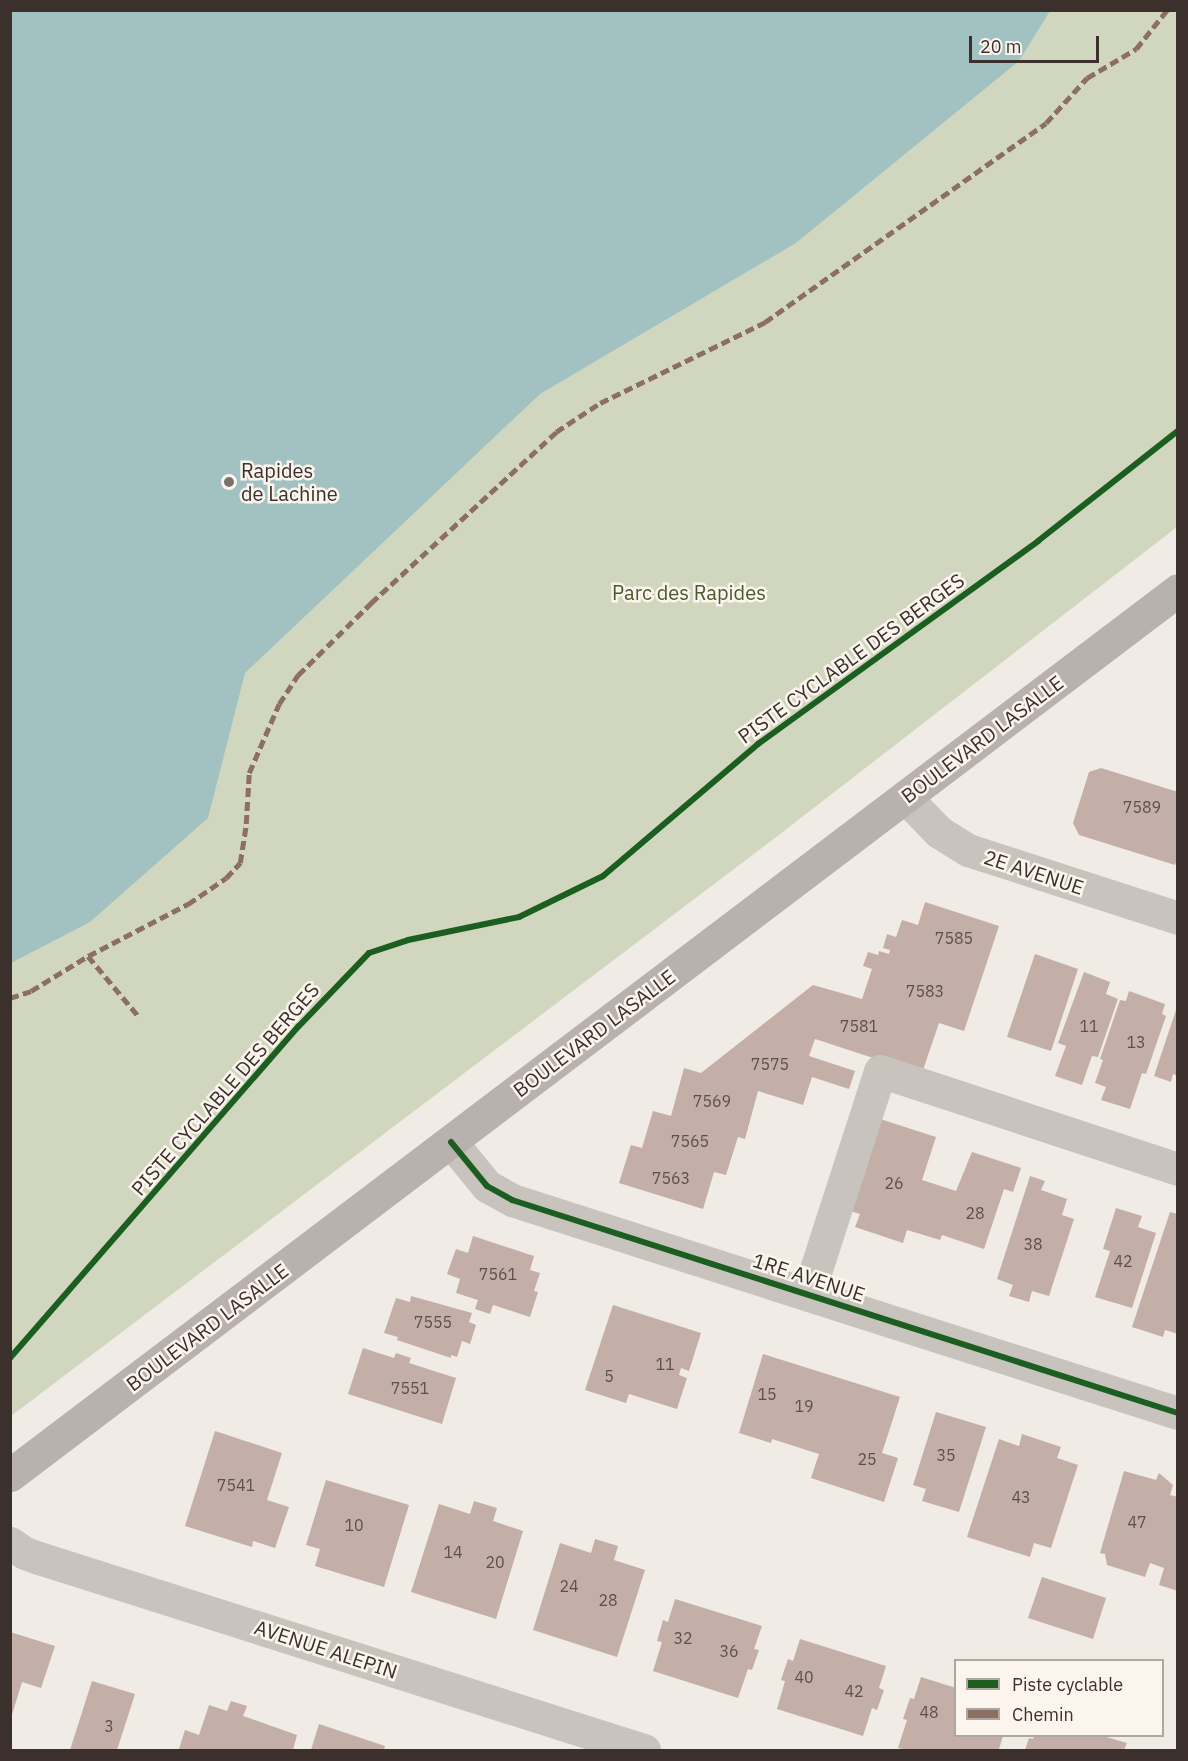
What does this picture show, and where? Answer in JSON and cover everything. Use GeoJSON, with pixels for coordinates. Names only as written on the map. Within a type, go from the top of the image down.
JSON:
{"type":"FeatureCollection","features":[{"type":"Feature","properties":{"kind":"main road","name":"BOULEVARD LASALLE"},"geometry":{"type":"LineString","coordinates":[[10,1475],[1178,590]]}},
{"type":"Feature","properties":{"kind":"street","name":"2E AVENUE"},"geometry":{"type":"LineString","coordinates":[[906,798],[939,832],[968,850],[1178,918]]}},
{"type":"Feature","properties":{"kind":"street"},"geometry":{"type":"LineString","coordinates":[[808,1294],[880,1071],[1178,1169]]}},
{"type":"Feature","properties":{"kind":"street","name":"1RE AVENUE"},"geometry":{"type":"LineString","coordinates":[[451,1142],[476,1174],[499,1194],[1178,1413]]}},
{"type":"Feature","properties":{"kind":"street","name":"AVENUE ALEPIN"},"geometry":{"type":"LineString","coordinates":[[10,1543],[25,1553],[39,1558],[644,1750]]}},
{"type":"Feature","properties":{"kind":"green space","name":"Parc des Rapides"},"geometry":{"type":"Polygon","coordinates":[[[11,11],[1177,11],[1177,527],[771,841],[11,1416],[11,11]]]}},
{"type":"Feature","properties":{"kind":"water","name":"Rapides de Lachine"},"geometry":{"type":"Polygon","coordinates":[[[11,10],[1050,11],[1019,61],[796,243],[540,394],[245,673],[208,818],[90,922],[11,963],[11,10]]]}},
{"type":"Feature","properties":{"kind":"building"},"geometry":{"type":"Polygon","coordinates":[[[1101,768],[1178,792],[1178,856],[1175,865],[1079,835],[1073,823],[1089,772],[1101,768]]]}},
{"type":"Feature","properties":{"kind":"building"},"geometry":{"type":"Polygon","coordinates":[[[925,902],[999,926],[964,1031],[939,1023],[923,1070],[907,1069],[815,1039],[809,1056],[855,1071],[849,1089],[812,1077],[803,1105],[758,1091],[745,1139],[738,1137],[726,1175],[714,1172],[703,1209],[619,1183],[631,1145],[642,1148],[653,1111],[671,1116],[684,1068],[701,1073],[813,985],[862,999],[872,969],[863,966],[868,952],[878,955],[879,951],[889,954],[890,950],[883,948],[887,934],[896,937],[902,920],[918,925],[925,902]]]}},
{"type":"Feature","properties":{"kind":"building"},"geometry":{"type":"Polygon","coordinates":[[[1035,954],[1078,969],[1051,1051],[1007,1037],[1035,954]]]}},
{"type":"Feature","properties":{"kind":"building"},"geometry":{"type":"Polygon","coordinates":[[[1084,972],[1110,982],[1106,994],[1118,999],[1098,1057],[1092,1056],[1082,1085],[1055,1076],[1066,1046],[1058,1043],[1084,972]]]}},
{"type":"Feature","properties":{"kind":"building"},"geometry":{"type":"Polygon","coordinates":[[[1129,991],[1165,1004],[1162,1014],[1166,1016],[1146,1074],[1142,1073],[1130,1109],[1101,1100],[1106,1087],[1095,1083],[1103,1060],[1100,1059],[1120,1000],[1126,1001],[1129,991]]]}},
{"type":"Feature","properties":{"kind":"building"},"geometry":{"type":"Polygon","coordinates":[[[1178,1004],[1178,1076],[1173,1074],[1171,1082],[1154,1076],[1178,1004]]]}},
{"type":"Feature","properties":{"kind":"building"},"geometry":{"type":"Polygon","coordinates":[[[877,1118],[936,1137],[922,1180],[956,1191],[972,1152],[1021,1168],[1013,1192],[1004,1189],[984,1249],[942,1235],[940,1240],[907,1230],[903,1243],[855,1227],[860,1214],[847,1210],[877,1118]]]}},
{"type":"Feature","properties":{"kind":"building"},"geometry":{"type":"Polygon","coordinates":[[[1030,1176],[1045,1181],[1041,1190],[1067,1199],[1062,1215],[1074,1219],[1049,1296],[1032,1291],[1029,1302],[1009,1296],[1013,1285],[997,1279],[1030,1176]]]}},
{"type":"Feature","properties":{"kind":"building"},"geometry":{"type":"Polygon","coordinates":[[[1116,1208],[1142,1216],[1138,1227],[1156,1233],[1132,1308],[1095,1297],[1110,1251],[1103,1249],[1116,1208]]]}},
{"type":"Feature","properties":{"kind":"building"},"geometry":{"type":"Polygon","coordinates":[[[1170,1212],[1178,1214],[1178,1334],[1165,1330],[1163,1337],[1132,1327],[1170,1212]]]}},
{"type":"Feature","properties":{"kind":"building"},"geometry":{"type":"Polygon","coordinates":[[[473,1236],[534,1256],[530,1270],[540,1273],[534,1291],[538,1292],[530,1317],[493,1305],[490,1314],[475,1309],[478,1300],[456,1293],[460,1279],[447,1274],[456,1249],[468,1253],[473,1236]]]}},
{"type":"Feature","properties":{"kind":"building"},"geometry":{"type":"Polygon","coordinates":[[[411,1296],[472,1313],[469,1322],[476,1325],[470,1344],[462,1341],[457,1357],[451,1355],[451,1358],[397,1340],[398,1337],[384,1333],[396,1298],[410,1302],[411,1296]]]}},
{"type":"Feature","properties":{"kind":"building"},"geometry":{"type":"Polygon","coordinates":[[[613,1305],[701,1333],[689,1371],[681,1368],[679,1375],[687,1378],[677,1409],[629,1394],[626,1403],[585,1390],[613,1305]]]}},
{"type":"Feature","properties":{"kind":"building"},"geometry":{"type":"Polygon","coordinates":[[[363,1348],[394,1358],[396,1353],[411,1358],[409,1363],[456,1378],[442,1424],[348,1394],[363,1348]]]}},
{"type":"Feature","properties":{"kind":"building"},"geometry":{"type":"Polygon","coordinates":[[[763,1354],[900,1397],[882,1453],[898,1458],[884,1502],[811,1478],[819,1454],[772,1439],[771,1443],[739,1433],[763,1354]]]}},
{"type":"Feature","properties":{"kind":"building"},"geometry":{"type":"Polygon","coordinates":[[[936,1412],[986,1427],[959,1512],[922,1501],[926,1489],[913,1485],[936,1412]]]}},
{"type":"Feature","properties":{"kind":"building"},"geometry":{"type":"Polygon","coordinates":[[[215,1431],[282,1453],[267,1500],[289,1507],[275,1548],[253,1541],[252,1547],[185,1526],[215,1431]]]}},
{"type":"Feature","properties":{"kind":"building"},"geometry":{"type":"Polygon","coordinates":[[[1022,1434],[1061,1447],[1057,1458],[1078,1465],[1051,1548],[1034,1543],[1030,1557],[967,1537],[999,1439],[1019,1446],[1022,1434]]]}},
{"type":"Feature","properties":{"kind":"building"},"geometry":{"type":"Polygon","coordinates":[[[1124,1471],[1156,1480],[1159,1473],[1173,1485],[1170,1495],[1178,1497],[1178,1591],[1159,1585],[1164,1568],[1150,1563],[1145,1577],[1107,1565],[1105,1554],[1100,1553],[1124,1471]]]}},
{"type":"Feature","properties":{"kind":"building"},"geometry":{"type":"Polygon","coordinates":[[[326,1480],[409,1505],[384,1587],[315,1566],[320,1549],[306,1545],[326,1480]]]}},
{"type":"Feature","properties":{"kind":"building"},"geometry":{"type":"Polygon","coordinates":[[[474,1501],[497,1508],[493,1521],[523,1531],[496,1619],[411,1592],[439,1504],[470,1514],[474,1501]]]}},
{"type":"Feature","properties":{"kind":"building"},"geometry":{"type":"Polygon","coordinates":[[[595,1539],[618,1546],[614,1560],[645,1570],[617,1657],[533,1630],[560,1543],[591,1553],[595,1539]]]}},
{"type":"Feature","properties":{"kind":"building"},"geometry":{"type":"Polygon","coordinates":[[[1042,1577],[1106,1598],[1093,1639],[1028,1618],[1042,1577]]]}},
{"type":"Feature","properties":{"kind":"building"},"geometry":{"type":"Polygon","coordinates":[[[675,1599],[762,1626],[754,1649],[759,1650],[752,1670],[748,1669],[738,1698],[653,1671],[662,1642],[657,1641],[663,1620],[668,1622],[675,1599]]]}},
{"type":"Feature","properties":{"kind":"building"},"geometry":{"type":"Polygon","coordinates":[[[10,1632],[55,1646],[41,1688],[22,1682],[11,1718],[10,1632]]]}},
{"type":"Feature","properties":{"kind":"building"},"geometry":{"type":"Polygon","coordinates":[[[800,1639],[886,1666],[879,1688],[884,1690],[877,1710],[872,1708],[863,1736],[777,1709],[785,1681],[781,1680],[788,1659],[793,1661],[800,1639]]]}},
{"type":"Feature","properties":{"kind":"building"},"geometry":{"type":"Polygon","coordinates":[[[921,1677],[954,1687],[954,1737],[1003,1737],[999,1749],[907,1750],[898,1748],[907,1720],[903,1719],[910,1698],[914,1699],[921,1677]]]}},
{"type":"Feature","properties":{"kind":"building"},"geometry":{"type":"Polygon","coordinates":[[[92,1681],[135,1694],[117,1750],[70,1750],[92,1681]]]}},
{"type":"Feature","properties":{"kind":"building"},"geometry":{"type":"Polygon","coordinates":[[[231,1701],[247,1706],[243,1716],[297,1735],[293,1750],[179,1749],[185,1730],[199,1735],[209,1705],[227,1711],[231,1701]]]}},
{"type":"Feature","properties":{"kind":"building"},"geometry":{"type":"Polygon","coordinates":[[[319,1724],[385,1746],[384,1750],[311,1750],[319,1724]]]}},
{"type":"Feature","properties":{"kind":"building"},"geometry":{"type":"Polygon","coordinates":[[[1034,1737],[1106,1737],[1127,1743],[1124,1750],[1025,1750],[1029,1738],[1033,1739],[1034,1737]]]}},
{"type":"Feature","properties":{"kind":"marked path"},"geometry":{"type":"LineString","coordinates":[[10,998],[31,991],[88,956],[188,904],[226,878],[240,863],[246,824],[249,773],[279,704],[298,675],[371,603],[556,432],[600,403],[765,322],[1046,123],[1087,78],[1136,49],[1167,10]]}},
{"type":"Feature","properties":{"kind":"marked path"},"geometry":{"type":"LineString","coordinates":[[88,956],[140,1018]]}},
{"type":"Feature","properties":{"kind":"cycle path","name":"PISTE CYCLABLE DES BERGES"},"geometry":{"type":"LineString","coordinates":[[10,1358],[299,1026],[369,953],[408,940],[519,917],[603,876],[758,744],[1038,541],[1178,431]]}},
{"type":"Feature","properties":{"kind":"cycle path"},"geometry":{"type":"LineString","coordinates":[[451,1142],[487,1186],[512,1200],[1178,1413]]}},
{"type":"Feature","properties":{"kind":"place","name":"Rapides de Lachine"},"geometry":{"type":"Point","coordinates":[229,482]}}]}
